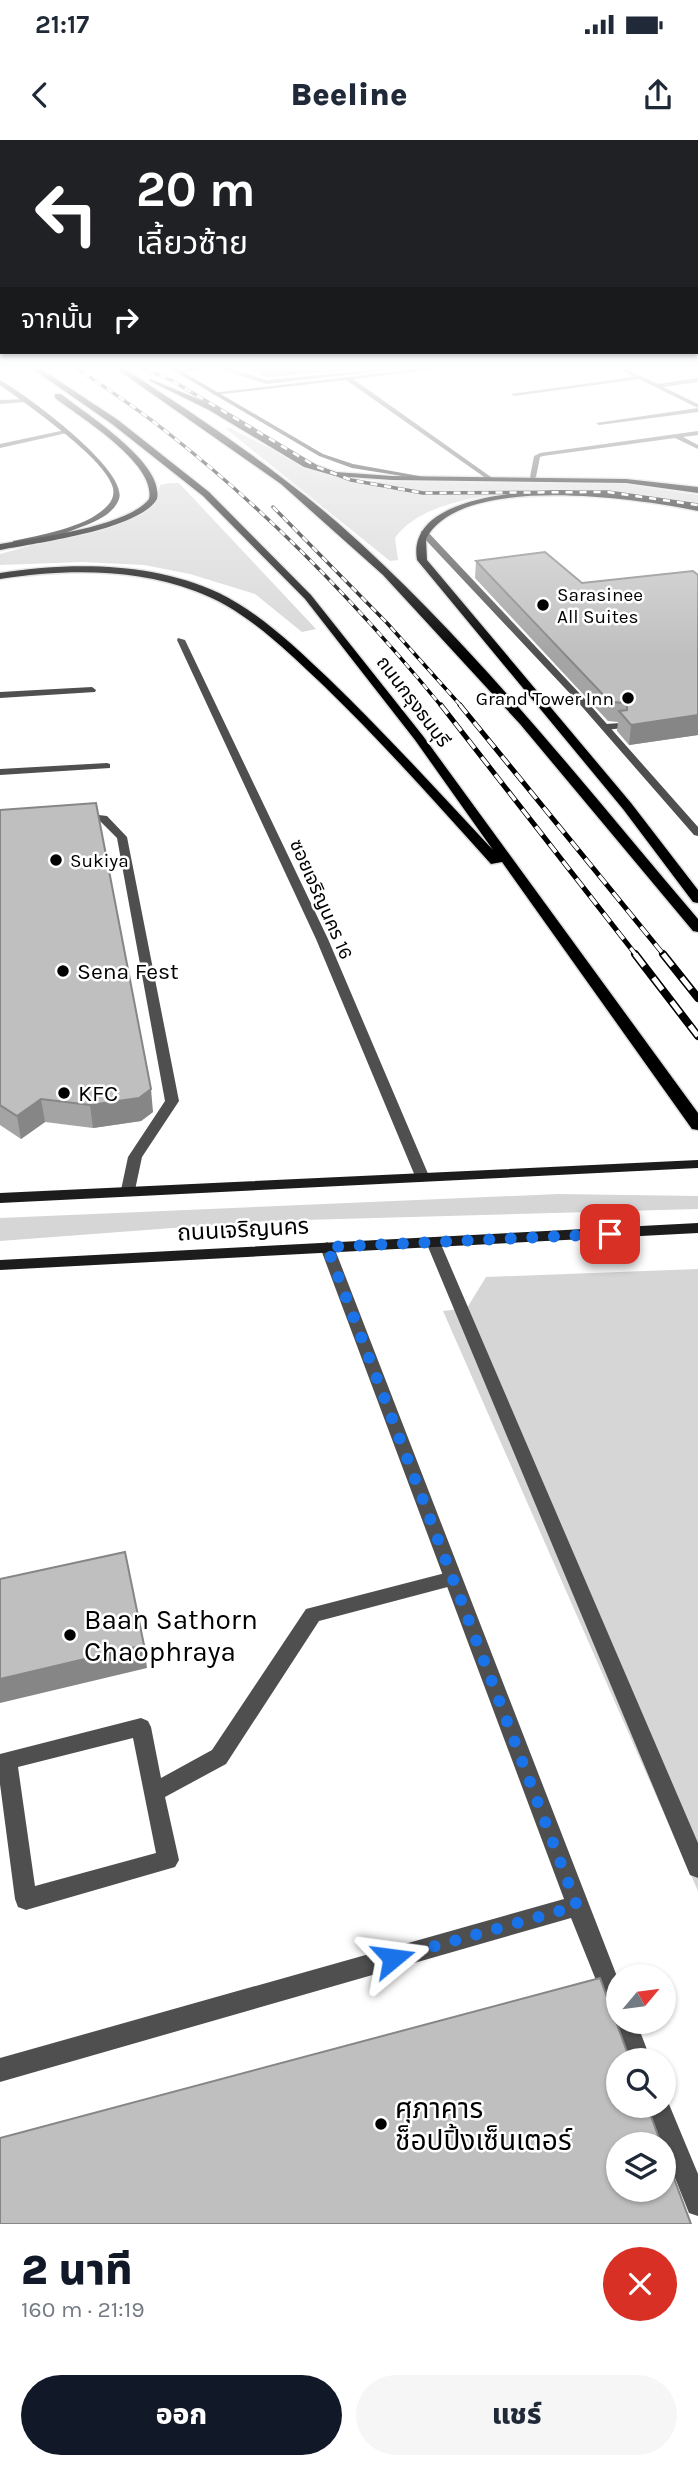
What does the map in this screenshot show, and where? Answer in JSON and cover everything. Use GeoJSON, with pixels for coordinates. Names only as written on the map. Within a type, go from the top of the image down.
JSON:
{"type":"FeatureCollection","features":[{"type":"Feature","properties":{"kind":"main road"},"geometry":{"type":"LineString","coordinates":[[1,546],[83,524],[109,508],[117,499],[118,489],[113,478],[97,462]]}},
{"type":"Feature","properties":{"kind":"main road"},"geometry":{"type":"LineString","coordinates":[[1,546],[116,521],[135,514],[150,504],[155,494],[152,482],[137,462]]}},
{"type":"Feature","properties":{"kind":"main road","name":"ถนนกรุงธนบุรี"},"geometry":{"type":"LineString","coordinates":[[166,462],[206,494],[308,597],[419,738],[698,1125]]}},
{"type":"Feature","properties":{"kind":"main road"},"geometry":{"type":"LineString","coordinates":[[257,462],[336,526],[401,587],[504,700],[698,929]]}},
{"type":"Feature","properties":{"kind":"main road"},"geometry":{"type":"LineString","coordinates":[[306,462],[318,469],[348,475],[626,481],[698,490]]}},
{"type":"Feature","properties":{"kind":"main road"},"geometry":{"type":"LineString","coordinates":[[345,462],[427,478]]}},
{"type":"Feature","properties":{"kind":"main road"},"geometry":{"type":"LineString","coordinates":[[698,508],[662,500],[607,495],[514,496],[467,505],[452,512],[424,533],[419,545],[422,560],[627,806],[698,899]]}},
{"type":"Feature","properties":{"kind":"main road"},"geometry":{"type":"LineString","coordinates":[[0,576],[58,570],[155,577],[199,588],[225,600],[275,636],[340,695],[547,915]]}},
{"type":"Feature","properties":{"kind":"main road","name":"ถนนเจริญนคร"},"geometry":{"type":"LineString","coordinates":[[0,1198],[422,1175],[698,1164]]}},
{"type":"Feature","properties":{"kind":"main road","name":"ถนนเจริญนคร"},"geometry":{"type":"LineString","coordinates":[[0,1265],[698,1228]]}},
{"type":"Feature","properties":{"kind":"street"},"geometry":{"type":"LineString","coordinates":[[467,462],[489,478]]}},
{"type":"Feature","properties":{"kind":"street"},"geometry":{"type":"LineString","coordinates":[[533,478],[537,462]]}},
{"type":"Feature","properties":{"kind":"street"},"geometry":{"type":"LineString","coordinates":[[424,533],[606,727],[698,834]]}},
{"type":"Feature","properties":{"kind":"street","name":"ซอยเจริญนคร 16"},"geometry":{"type":"LineString","coordinates":[[181,640],[322,939],[422,1175]]}},
{"type":"Feature","properties":{"kind":"street"},"geometry":{"type":"LineString","coordinates":[[0,695],[92,690]]}},
{"type":"Feature","properties":{"kind":"street"},"geometry":{"type":"LineString","coordinates":[[606,727],[620,726]]}},
{"type":"Feature","properties":{"kind":"street"},"geometry":{"type":"LineString","coordinates":[[0,772],[107,766]]}},
{"type":"Feature","properties":{"kind":"street"},"geometry":{"type":"LineString","coordinates":[[64,818],[103,818],[122,837],[172,1101],[135,1157],[128,1190]]}},
{"type":"Feature","properties":{"kind":"street"},"geometry":{"type":"LineString","coordinates":[[433,1242],[698,1868]]}},
{"type":"Feature","properties":{"kind":"street"},"geometry":{"type":"LineString","coordinates":[[327,1247],[606,1977]]}},
{"type":"Feature","properties":{"kind":"street"},"geometry":{"type":"LineString","coordinates":[[155,1792],[219,1757],[313,1615],[453,1579]]}},
{"type":"Feature","properties":{"kind":"street"},"geometry":{"type":"LineString","coordinates":[[141,1727],[155,1792],[168,1860],[26,1899],[7,1761],[141,1727]]}},
{"type":"Feature","properties":{"kind":"street"},"geometry":{"type":"LineString","coordinates":[[0,2070],[577,1906]]}},
{"type":"Feature","properties":{"kind":"street"},"geometry":{"type":"LineString","coordinates":[[663,2118],[698,2204]]}},
{"type":"Feature","properties":{"kind":"shaded area"},"geometry":{"type":"Polygon","coordinates":[[[267,462],[298,462],[319,473],[352,481],[625,484],[698,495],[698,506],[667,500],[584,492],[492,495],[452,503],[418,517],[395,538],[398,560],[390,561],[267,462]]]}},
{"type":"Feature","properties":{"kind":"shaded area"},"geometry":{"type":"Polygon","coordinates":[[[179,483],[316,629],[302,632],[255,594],[190,574],[144,565],[82,562],[0,565],[0,554],[140,516],[154,503],[160,485],[179,483]]]}},
{"type":"Feature","properties":{"kind":"shaded area"},"geometry":{"type":"Polygon","coordinates":[[[558,1194],[698,1196],[698,1209],[267,1221],[0,1241],[0,1218],[558,1194]]]}},
{"type":"Feature","properties":{"kind":"shaded area"},"geometry":{"type":"Polygon","coordinates":[[[698,1269],[698,1891],[443,1311],[467,1308],[486,1277],[698,1269]]]}},
{"type":"Feature","properties":{"kind":"building"},"geometry":{"type":"Polygon","coordinates":[[[545,552],[582,583],[693,571],[698,575],[698,715],[631,725],[619,711],[627,710],[627,703],[610,702],[476,561],[545,552]]]}},
{"type":"Feature","properties":{"kind":"building","name":"Sena Fest"},"geometry":{"type":"Polygon","coordinates":[[[96,803],[151,1089],[139,1098],[90,1105],[41,1099],[17,1116],[0,1105],[0,810],[96,803]]]}},
{"type":"Feature","properties":{"kind":"building","name":"Baan Sathorn Chaophraya"},"geometry":{"type":"Polygon","coordinates":[[[125,1552],[144,1645],[0,1679],[0,1579],[125,1552]]]}},
{"type":"Feature","properties":{"kind":"building","name":"ศุภาคาร ช็อปปิ้งเซ็นเตอร์"},"geometry":{"type":"Polygon","coordinates":[[[600,1978],[606,1994],[606,2034],[620,2034],[626,2048],[606,2048],[606,2118],[652,2118],[657,2132],[606,2132],[606,2202],[676,2202],[676,2184],[691,2224],[0,2224],[0,2138],[600,1978]]]}},
{"type":"Feature","properties":{"kind":"railway"},"geometry":{"type":"LineString","coordinates":[[204,462],[312,562],[379,633],[442,707]]}},
{"type":"Feature","properties":{"kind":"railway"},"geometry":{"type":"LineString","coordinates":[[309,462],[351,480],[423,493],[608,492],[698,505]]}},
{"type":"Feature","properties":{"kind":"railway"},"geometry":{"type":"LineString","coordinates":[[273,507],[387,623],[462,707]]}},
{"type":"Feature","properties":{"kind":"railway"},"geometry":{"type":"LineString","coordinates":[[441,705],[636,955]]}},
{"type":"Feature","properties":{"kind":"railway"},"geometry":{"type":"LineString","coordinates":[[460,705],[664,955]]}},
{"type":"Feature","properties":{"kind":"railway"},"geometry":{"type":"LineString","coordinates":[[635,954],[698,1036]]}},
{"type":"Feature","properties":{"kind":"railway"},"geometry":{"type":"LineString","coordinates":[[663,954],[698,998]]}},
{"type":"Feature","properties":{"kind":"place","name":"Sarasinee All Suites"},"geometry":{"type":"Point","coordinates":[543,605]}},
{"type":"Feature","properties":{"kind":"place","name":"Grand Tower Inn"},"geometry":{"type":"Point","coordinates":[628,698]}},
{"type":"Feature","properties":{"kind":"place","name":"Sukiya"},"geometry":{"type":"Point","coordinates":[56,860]}},
{"type":"Feature","properties":{"kind":"place","name":"Sena Fest"},"geometry":{"type":"Point","coordinates":[63,971]}},
{"type":"Feature","properties":{"kind":"place","name":"KFC"},"geometry":{"type":"Point","coordinates":[64,1093]}},
{"type":"Feature","properties":{"kind":"place","name":"Baan Sathorn Chaophraya"},"geometry":{"type":"Point","coordinates":[70,1635]}},
{"type":"Feature","properties":{"kind":"place","name":"ศุภาคาร ช็อปปิ้งเซ็นเตอร์"},"geometry":{"type":"Point","coordinates":[381,2124]}},
{"type":"Feature","properties":{"kind":"route"},"geometry":{"type":"LineString","coordinates":[[393,1958],[577,1906],[327,1247],[610,1234]]}}]}
